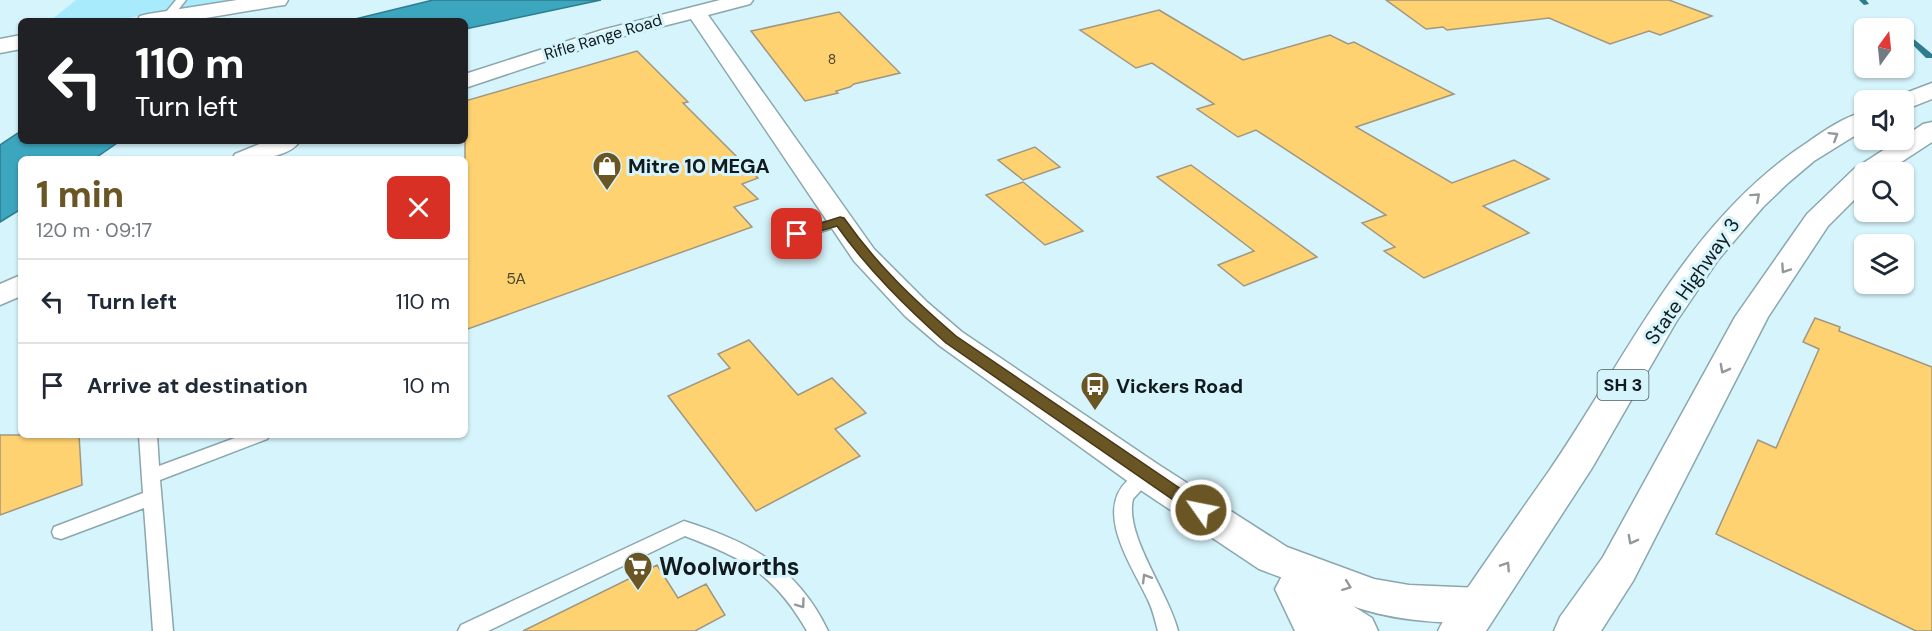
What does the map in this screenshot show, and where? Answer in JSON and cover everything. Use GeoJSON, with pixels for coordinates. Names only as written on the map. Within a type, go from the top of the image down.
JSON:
{"type":"FeatureCollection","features":[{"type":"Feature","properties":{"kind":"main road"},"geometry":{"type":"LineString","coordinates":[[169,18],[277,0]]}},
{"type":"Feature","properties":{"kind":"main road"},"geometry":{"type":"LineString","coordinates":[[0,45],[18,42]]}},
{"type":"Feature","properties":{"kind":"main road"},"geometry":{"type":"LineString","coordinates":[[1914,98],[1932,90]]}},
{"type":"Feature","properties":{"kind":"main road","name":"State Highway 3"},"geometry":{"type":"LineString","coordinates":[[1470,618],[1610,409],[1667,309],[1716,242],[1748,204],[1783,173],[1805,155],[1854,126]]}},
{"type":"Feature","properties":{"kind":"main road"},"geometry":{"type":"LineString","coordinates":[[1884,162],[1932,130]]}},
{"type":"Feature","properties":{"kind":"main road"},"geometry":{"type":"LineString","coordinates":[[1576,631],[1617,569],[1752,317],[1817,220],[1854,185]]}},
{"type":"Feature","properties":{"kind":"main road"},"geometry":{"type":"LineString","coordinates":[[1285,573],[1317,631]]}},
{"type":"Feature","properties":{"kind":"street","name":"Rifle Range Road"},"geometry":{"type":"LineString","coordinates":[[468,80],[609,34],[743,0]]}},
{"type":"Feature","properties":{"kind":"street"},"geometry":{"type":"LineString","coordinates":[[695,11],[864,255],[916,309],[951,339],[1285,573],[1358,631]]}},
{"type":"Feature","properties":{"kind":"street"},"geometry":{"type":"LineString","coordinates":[[251,156],[281,144]]}},
{"type":"Feature","properties":{"kind":"street"},"geometry":{"type":"LineString","coordinates":[[0,296],[18,286]]}},
{"type":"Feature","properties":{"kind":"street"},"geometry":{"type":"LineString","coordinates":[[1285,573],[1470,618]]}},
{"type":"Feature","properties":{"kind":"lane"},"geometry":{"type":"LineString","coordinates":[[160,18],[182,0]]}},
{"type":"Feature","properties":{"kind":"lane"},"geometry":{"type":"LineString","coordinates":[[783,240],[840,221]]}},
{"type":"Feature","properties":{"kind":"lane"},"geometry":{"type":"LineString","coordinates":[[148,438],[163,631]]}},
{"type":"Feature","properties":{"kind":"lane"},"geometry":{"type":"LineString","coordinates":[[151,476],[253,438]]}},
{"type":"Feature","properties":{"kind":"lane"},"geometry":{"type":"LineString","coordinates":[[1146,475],[1131,487],[1123,503],[1128,541],[1141,572],[1162,606],[1168,631]]}},
{"type":"Feature","properties":{"kind":"lane"},"geometry":{"type":"LineString","coordinates":[[61,532],[153,497]]}},
{"type":"Feature","properties":{"kind":"lane"},"geometry":{"type":"LineString","coordinates":[[468,631],[684,528],[734,548],[764,564],[790,589],[818,631]]}},
{"type":"Feature","properties":{"kind":"shaded area"},"geometry":{"type":"Polygon","coordinates":[[[76,0],[230,0],[127,18],[54,18],[76,0]]]}},
{"type":"Feature","properties":{"kind":"shaded area"},"geometry":{"type":"Polygon","coordinates":[[[433,0],[601,0],[468,28],[468,18],[359,18],[433,0]]]}},
{"type":"Feature","properties":{"kind":"shaded area"},"geometry":{"type":"Polygon","coordinates":[[[18,133],[18,144],[116,144],[98,156],[18,156],[18,211],[0,222],[0,145],[18,133]]]}},
{"type":"Feature","properties":{"kind":"building"},"geometry":{"type":"Polygon","coordinates":[[[1386,0],[1669,0],[1712,16],[1660,35],[1649,31],[1610,44],[1549,18],[1447,30],[1443,27],[1426,29],[1386,0]]]}},
{"type":"Feature","properties":{"kind":"building"},"geometry":{"type":"Polygon","coordinates":[[[1159,10],[1243,60],[1330,35],[1348,44],[1354,42],[1454,94],[1356,127],[1452,183],[1514,160],[1549,179],[1483,206],[1529,233],[1424,278],[1384,251],[1395,247],[1362,223],[1386,215],[1256,130],[1238,137],[1197,109],[1214,104],[1152,63],[1136,68],[1080,30],[1159,10]]]}},
{"type":"Feature","properties":{"kind":"building"},"geometry":{"type":"Polygon","coordinates":[[[839,12],[900,73],[854,84],[836,91],[838,93],[805,101],[751,31],[839,12]]]}},
{"type":"Feature","properties":{"kind":"building","name":"Mitre 10 MEGA"},"geometry":{"type":"Polygon","coordinates":[[[637,51],[688,102],[683,103],[758,178],[742,184],[758,199],[734,207],[752,227],[468,329],[468,156],[465,156],[465,144],[468,144],[468,100],[637,51]]]}},
{"type":"Feature","properties":{"kind":"building"},"geometry":{"type":"Polygon","coordinates":[[[1035,147],[1060,167],[1023,180],[998,160],[1035,147]]]}},
{"type":"Feature","properties":{"kind":"building"},"geometry":{"type":"Polygon","coordinates":[[[1191,165],[1317,257],[1244,286],[1218,265],[1254,251],[1157,177],[1191,165]]]}},
{"type":"Feature","properties":{"kind":"building"},"geometry":{"type":"Polygon","coordinates":[[[1023,182],[1083,231],[1045,245],[986,195],[1023,182]]]}},
{"type":"Feature","properties":{"kind":"building"},"geometry":{"type":"Polygon","coordinates":[[[1815,318],[1840,327],[1839,331],[1932,367],[1932,631],[1916,631],[1716,534],[1758,440],[1776,448],[1819,349],[1803,342],[1815,318]]]}},
{"type":"Feature","properties":{"kind":"building"},"geometry":{"type":"Polygon","coordinates":[[[749,340],[798,395],[832,378],[866,413],[835,429],[860,456],[756,511],[668,396],[730,368],[718,354],[749,340]]]}},
{"type":"Feature","properties":{"kind":"building"},"geometry":{"type":"Polygon","coordinates":[[[0,435],[18,435],[18,438],[79,438],[82,485],[0,515],[0,435]]]}},
{"type":"Feature","properties":{"kind":"building","name":"Woolworths"},"geometry":{"type":"Polygon","coordinates":[[[657,565],[678,598],[706,584],[725,615],[695,631],[523,631],[657,565]]]}},
{"type":"Feature","properties":{"kind":"waterway"},"geometry":{"type":"LineString","coordinates":[[1862,0],[1866,4]]}},
{"type":"Feature","properties":{"kind":"waterway"},"geometry":{"type":"LineString","coordinates":[[1914,42],[1929,56]]}},
{"type":"Feature","properties":{"kind":"place","name":"Mitre 10 MEGA"},"geometry":{"type":"Point","coordinates":[607,192]}},
{"type":"Feature","properties":{"kind":"place","name":"Vickers Road"},"geometry":{"type":"Point","coordinates":[1095,412]}},
{"type":"Feature","properties":{"kind":"place","name":"Woolworths"},"geometry":{"type":"Point","coordinates":[638,592]}},
{"type":"Feature","properties":{"kind":"route"},"geometry":{"type":"LineString","coordinates":[[797,234],[840,221],[864,255],[916,309],[951,339],[1146,475],[1201,510]]}}]}
